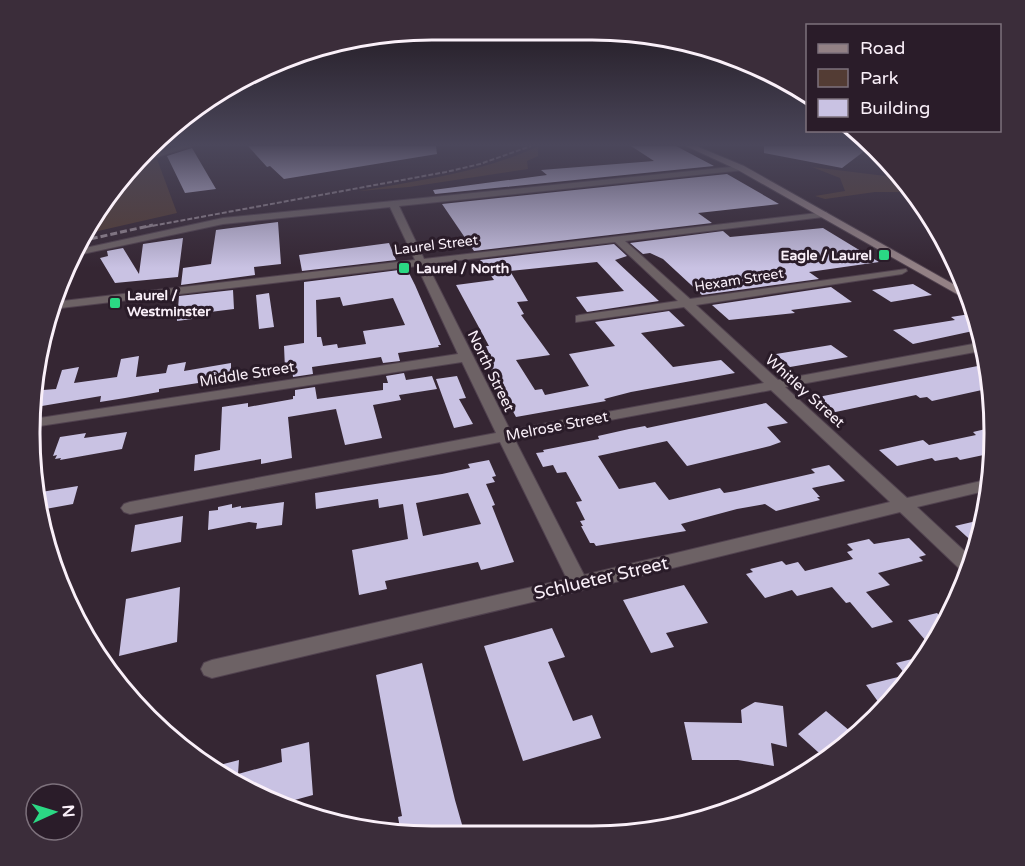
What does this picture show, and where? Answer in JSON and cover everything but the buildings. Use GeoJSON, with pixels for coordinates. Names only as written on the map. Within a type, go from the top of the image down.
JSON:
{"type":"FeatureCollection","features":[{"type":"Feature","properties":{"kind":"main road"},"geometry":{"type":"LineString","coordinates":[[774,186],[959,292]]}},
{"type":"Feature","properties":{"kind":"street"},"geometry":{"type":"LineString","coordinates":[[86,251],[223,221],[558,186]]}},
{"type":"Feature","properties":{"kind":"street","name":"North Street"},"geometry":{"type":"LineString","coordinates":[[393,203],[466,357],[579,584]]}},
{"type":"Feature","properties":{"kind":"street","name":"Laurel Street"},"geometry":{"type":"LineString","coordinates":[[62,305],[823,214]]}},
{"type":"Feature","properties":{"kind":"street","name":"Whitley Street"},"geometry":{"type":"LineString","coordinates":[[617,238],[963,561]]}},
{"type":"Feature","properties":{"kind":"street","name":"Hexam Street"},"geometry":{"type":"LineString","coordinates":[[580,319],[902,271]]}},
{"type":"Feature","properties":{"kind":"street","name":"Melrose Street"},"geometry":{"type":"LineString","coordinates":[[130,508],[975,348]]}},
{"type":"Feature","properties":{"kind":"street","name":"Middle Street"},"geometry":{"type":"LineString","coordinates":[[40,422],[466,357]]}},
{"type":"Feature","properties":{"kind":"street","name":"Schlueter Street"},"geometry":{"type":"LineString","coordinates":[[212,669],[579,584],[981,486]]}},
{"type":"Feature","properties":{"kind":"green space"},"geometry":{"type":"Polygon","coordinates":[[[128,186],[167,186],[177,213],[97,231],[128,186]]]}},
{"type":"Feature","properties":{"kind":"green space"},"geometry":{"type":"Polygon","coordinates":[[[385,186],[413,186],[409,187],[359,191],[385,186]]]}},
{"type":"Feature","properties":{"kind":"green space"},"geometry":{"type":"Polygon","coordinates":[[[843,186],[897,186],[901,192],[875,192],[825,199],[815,196],[845,191],[843,186]]]}},
{"type":"Feature","properties":{"kind":"railway"},"geometry":{"type":"LineString","coordinates":[[146,227],[367,186]]}},
{"type":"Feature","properties":{"kind":"railway"},"geometry":{"type":"LineString","coordinates":[[92,239],[153,225]]}},
{"type":"Feature","properties":{"kind":"place","name":"Eagle / Laurel"},"geometry":{"type":"Point","coordinates":[884,255]}},
{"type":"Feature","properties":{"kind":"place","name":"Laurel / North"},"geometry":{"type":"Point","coordinates":[404,268]}},
{"type":"Feature","properties":{"kind":"place","name":"Laurel / Westminster"},"geometry":{"type":"Point","coordinates":[115,303]}}]}
